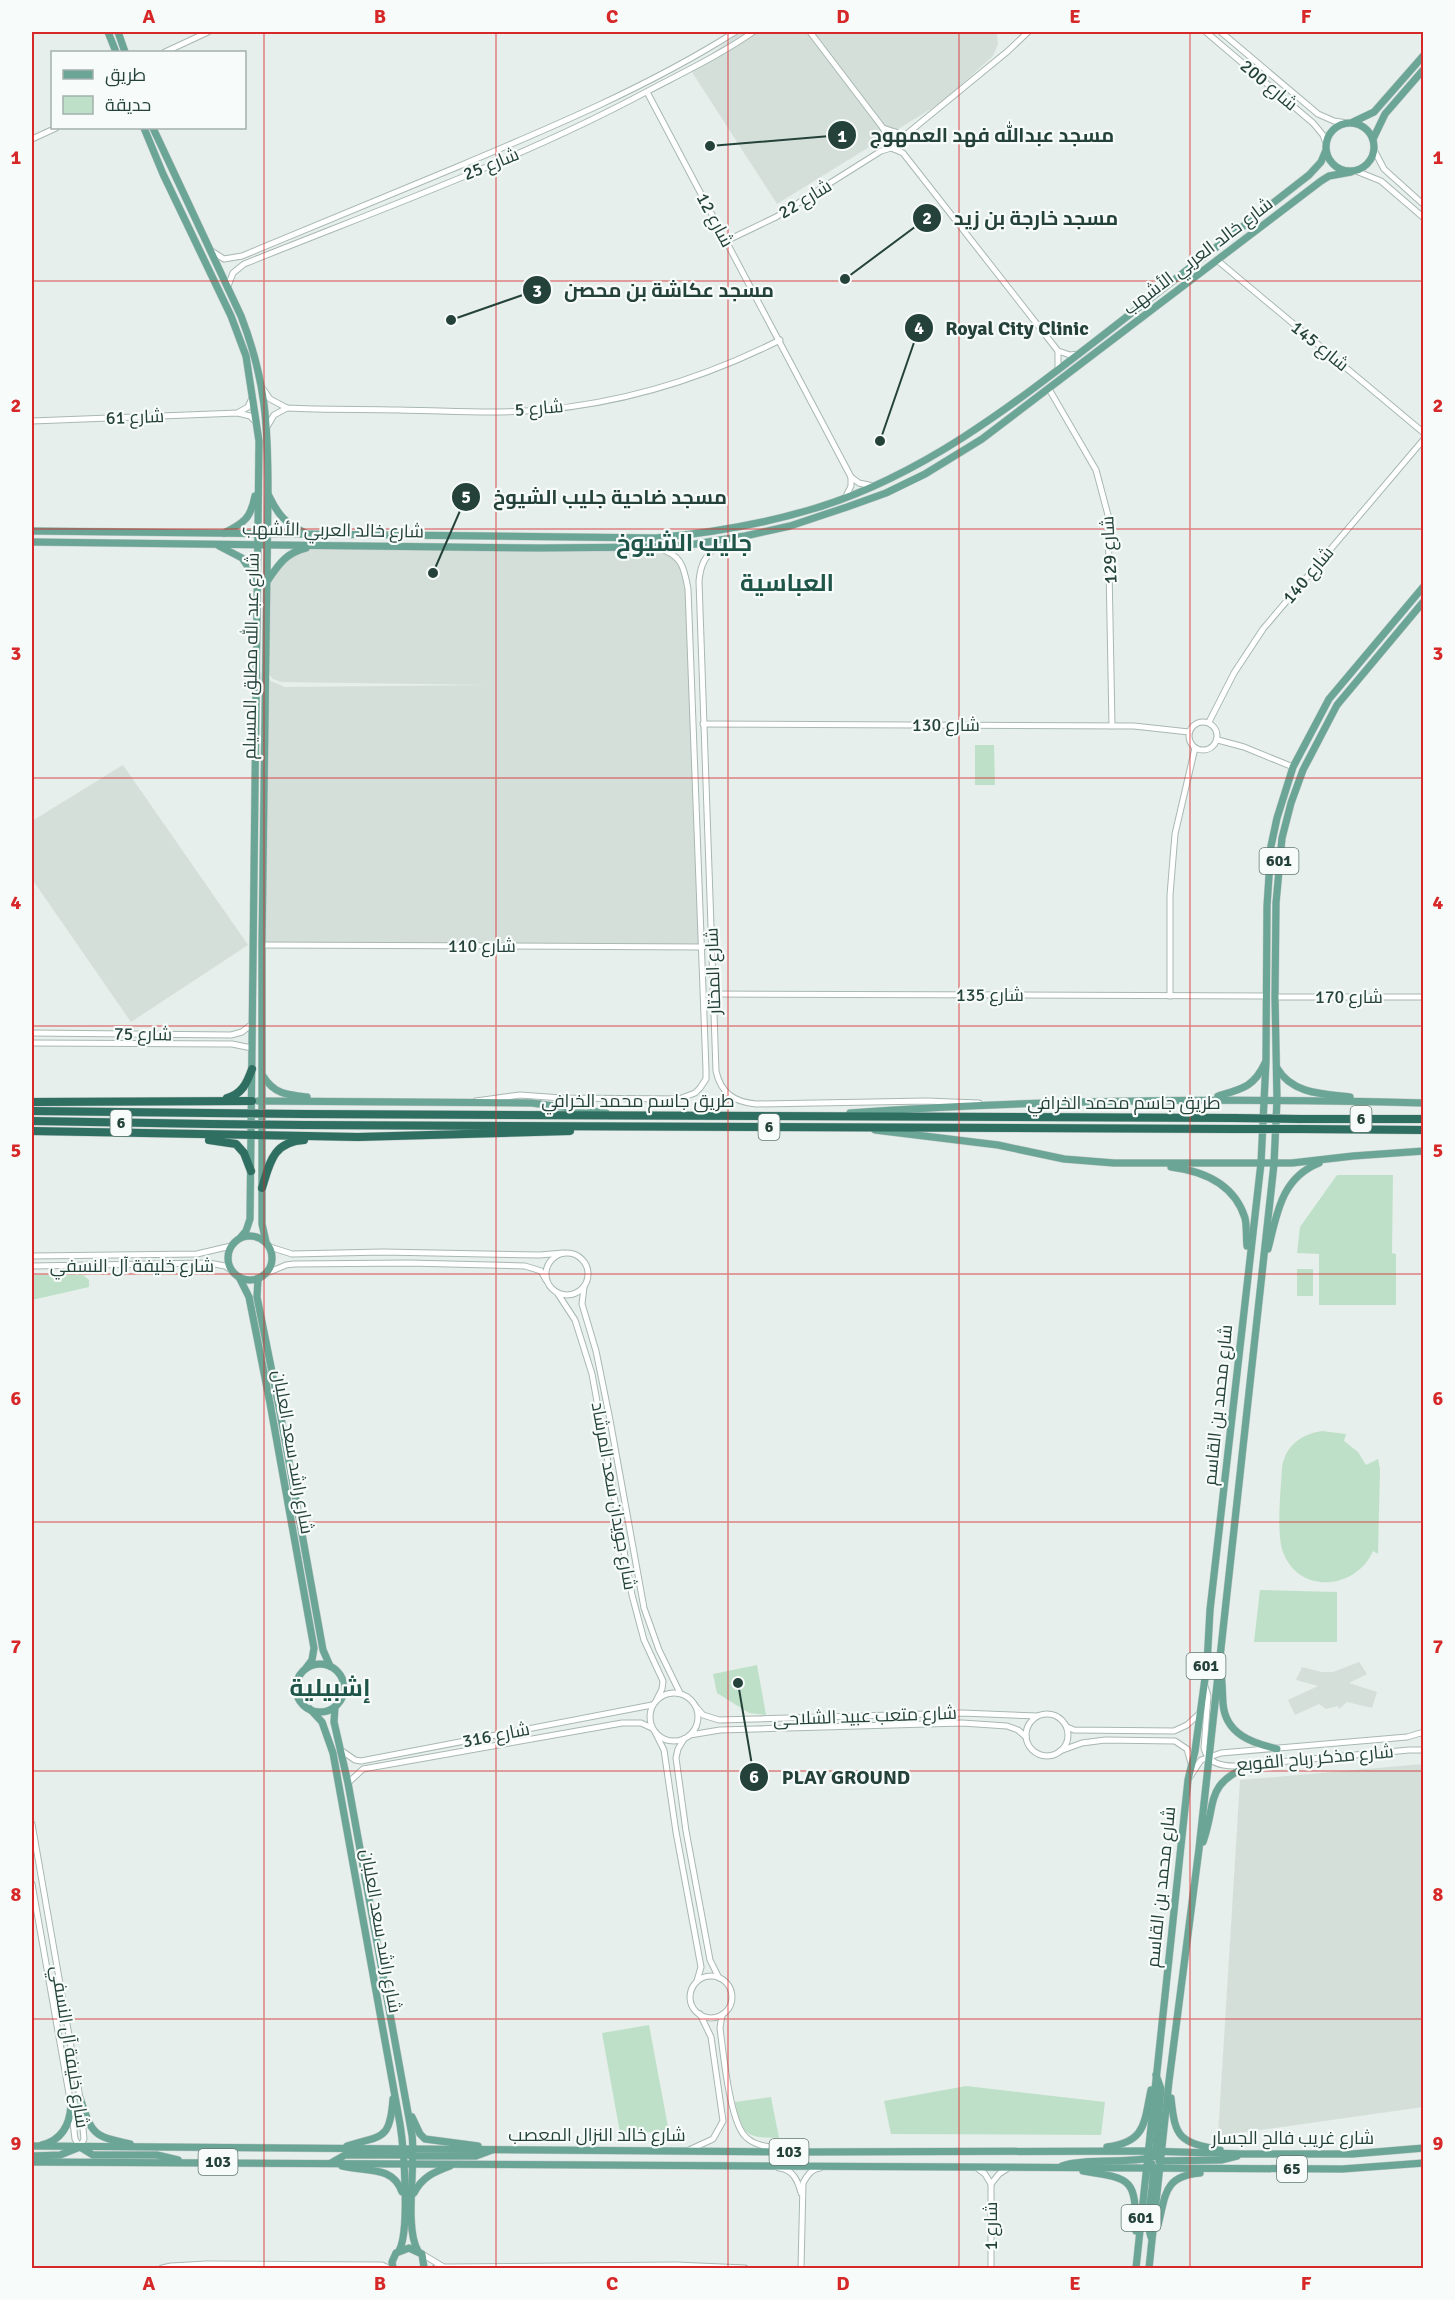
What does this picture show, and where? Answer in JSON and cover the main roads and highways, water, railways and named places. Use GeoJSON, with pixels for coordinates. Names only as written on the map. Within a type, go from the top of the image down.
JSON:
{"type":"FeatureCollection","features":[{"type":"Feature","properties":{"kind":"highway"},"geometry":{"type":"LineString","coordinates":[[212,1101],[238,1093],[245,1085],[252,1070]]}},
{"type":"Feature","properties":{"kind":"highway"},"geometry":{"type":"LineString","coordinates":[[32,1102],[252,1101]]}},
{"type":"Feature","properties":{"kind":"highway","name":"طريق جاسم محمد الخرافي"},"geometry":{"type":"LineString","coordinates":[[32,1111],[1424,1119]]}},
{"type":"Feature","properties":{"kind":"highway","name":"طريق جاسم محمد الخرافي"},"geometry":{"type":"LineString","coordinates":[[32,1121],[303,1125],[1424,1130]]}},
{"type":"Feature","properties":{"kind":"highway"},"geometry":{"type":"LineString","coordinates":[[32,1131],[358,1137],[484,1135],[642,1126]]}},
{"type":"Feature","properties":{"kind":"highway"},"geometry":{"type":"LineString","coordinates":[[121,1133],[148,1138],[223,1140],[236,1144],[244,1153],[251,1171]]}},
{"type":"Feature","properties":{"kind":"highway"},"geometry":{"type":"LineString","coordinates":[[262,1188],[273,1157],[277,1150],[286,1144],[296,1141],[358,1137]]}},
{"type":"Feature","properties":{"kind":"main road"},"geometry":{"type":"LineString","coordinates":[[108,32],[116,51]]}},
{"type":"Feature","properties":{"kind":"main road"},"geometry":{"type":"LineString","coordinates":[[118,32],[126,51]]}},
{"type":"Feature","properties":{"kind":"main road"},"geometry":{"type":"LineString","coordinates":[[1349,123],[1365,128],[1373,139],[1374,150],[1368,164],[1353,172],[1334,166],[1326,147],[1335,128],[1374,112],[1424,55]]}},
{"type":"Feature","properties":{"kind":"main road"},"geometry":{"type":"LineString","coordinates":[[1373,139],[1385,114],[1424,69]]}},
{"type":"Feature","properties":{"kind":"main road","name":"شارع عبد الله مطلق المسيلم"},"geometry":{"type":"LineString","coordinates":[[144,129],[168,186],[231,316],[246,356],[260,441],[252,1135]]}},
{"type":"Feature","properties":{"kind":"main road","name":"شارع عبد الله مطلق المسيلم"},"geometry":{"type":"LineString","coordinates":[[153,129],[228,286],[253,348],[263,389],[267,427],[268,535],[262,945],[262,1135]]}},
{"type":"Feature","properties":{"kind":"main road","name":"شارع خالد العربي الأشهب"},"geometry":{"type":"LineString","coordinates":[[32,531],[656,538],[736,528],[792,514],[873,486],[924,461],[976,430],[1079,354],[1309,175],[1321,162],[1326,147]]}},
{"type":"Feature","properties":{"kind":"main road"},"geometry":{"type":"LineString","coordinates":[[163,174],[171,170]]}},
{"type":"Feature","properties":{"kind":"main road","name":"شارع خالد العربي الأشهب"},"geometry":{"type":"LineString","coordinates":[[32,542],[652,547],[721,540],[790,526],[886,492],[925,474],[972,446],[1321,180],[1329,176],[1353,172]]}},
{"type":"Feature","properties":{"kind":"main road"},"geometry":{"type":"LineString","coordinates":[[168,186],[177,182]]}},
{"type":"Feature","properties":{"kind":"main road"},"geometry":{"type":"LineString","coordinates":[[1136,310],[1136,316],[1142,318]]}},
{"type":"Feature","properties":{"kind":"main road"},"geometry":{"type":"LineString","coordinates":[[1124,319],[1130,321],[1130,327]]}},
{"type":"Feature","properties":{"kind":"main road"},"geometry":{"type":"LineString","coordinates":[[976,430],[976,435],[984,438]]}},
{"type":"Feature","properties":{"kind":"main road"},"geometry":{"type":"LineString","coordinates":[[964,438],[971,440],[972,446]]}},
{"type":"Feature","properties":{"kind":"main road"},"geometry":{"type":"LineString","coordinates":[[222,534],[248,518],[253,510],[259,479]]}},
{"type":"Feature","properties":{"kind":"main road"},"geometry":{"type":"LineString","coordinates":[[268,494],[285,521],[309,535]]}},
{"type":"Feature","properties":{"kind":"main road"},"geometry":{"type":"LineString","coordinates":[[428,536],[426,541],[429,546]]}},
{"type":"Feature","properties":{"kind":"main road"},"geometry":{"type":"LineString","coordinates":[[564,548],[566,537]]}},
{"type":"Feature","properties":{"kind":"main road"},"geometry":{"type":"LineString","coordinates":[[577,548],[578,537]]}},
{"type":"Feature","properties":{"kind":"main road"},"geometry":{"type":"LineString","coordinates":[[214,544],[242,558],[258,582]]}},
{"type":"Feature","properties":{"kind":"main road"},"geometry":{"type":"LineString","coordinates":[[267,583],[283,558],[294,551],[315,546]]}},
{"type":"Feature","properties":{"kind":"main road","name":"شارع محمد بن القاسم"},"geometry":{"type":"LineString","coordinates":[[1149,2268],[1152,2239],[1157,2061],[1188,1780],[1195,1755],[1200,1713],[1261,1163],[1266,1061],[1267,906],[1271,846],[1293,767],[1329,699],[1424,586]]}},
{"type":"Feature","properties":{"kind":"main road","name":"شارع محمد بن القاسم"},"geometry":{"type":"LineString","coordinates":[[1136,2268],[1169,2080],[1199,1849],[1274,1164],[1277,1100],[1276,903],[1282,838],[1303,770],[1337,705],[1424,601]]}},
{"type":"Feature","properties":{"kind":"main road"},"geometry":{"type":"LineString","coordinates":[[255,819],[264,819]]}},
{"type":"Feature","properties":{"kind":"main road"},"geometry":{"type":"LineString","coordinates":[[255,831],[264,832]]}},
{"type":"Feature","properties":{"kind":"main road"},"geometry":{"type":"LineString","coordinates":[[252,998],[262,998]]}},
{"type":"Feature","properties":{"kind":"main road"},"geometry":{"type":"LineString","coordinates":[[1208,1099],[1245,1088],[1255,1081],[1266,1061]]}},
{"type":"Feature","properties":{"kind":"main road"},"geometry":{"type":"LineString","coordinates":[[1276,1066],[1282,1077],[1304,1091],[1379,1102]]}},
{"type":"Feature","properties":{"kind":"main road"},"geometry":{"type":"LineString","coordinates":[[263,1076],[272,1089],[284,1095],[345,1100]]}},
{"type":"Feature","properties":{"kind":"main road"},"geometry":{"type":"LineString","coordinates":[[808,1116],[938,1107],[1106,1100],[1264,1099],[1424,1102]]}},
{"type":"Feature","properties":{"kind":"main road"},"geometry":{"type":"LineString","coordinates":[[252,1101],[532,1103],[630,1116]]}},
{"type":"Feature","properties":{"kind":"main road"},"geometry":{"type":"LineString","coordinates":[[848,1127],[998,1145],[1073,1160],[1274,1164],[1424,1151]]}},
{"type":"Feature","properties":{"kind":"main road"},"geometry":{"type":"LineString","coordinates":[[252,1135],[249,1226],[231,1246],[228,1258],[231,1270],[245,1280],[258,1279],[267,1273],[272,1261],[262,1224],[262,1135]]}},
{"type":"Feature","properties":{"kind":"main road"},"geometry":{"type":"LineString","coordinates":[[1261,1272],[1277,1208],[1284,1193],[1293,1180],[1305,1170],[1332,1158]]}},
{"type":"Feature","properties":{"kind":"main road"},"geometry":{"type":"LineString","coordinates":[[1148,1163],[1192,1170],[1213,1178],[1222,1185],[1238,1202],[1245,1218],[1249,1258]]}},
{"type":"Feature","properties":{"kind":"main road"},"geometry":{"type":"LineString","coordinates":[[240,1238],[254,1236],[268,1245]]}},
{"type":"Feature","properties":{"kind":"main road","name":"شارع راشد سعد العلبان"},"geometry":{"type":"LineString","coordinates":[[239,1277],[249,1297],[314,1648],[312,1660],[306,1668]]}},
{"type":"Feature","properties":{"kind":"main road","name":"شارع راشد سعد العلبان"},"geometry":{"type":"LineString","coordinates":[[258,1279],[257,1297],[285,1436],[323,1650],[330,1666]]}},
{"type":"Feature","properties":{"kind":"main road"},"geometry":{"type":"LineString","coordinates":[[275,1437],[280,1433],[285,1436]]}},
{"type":"Feature","properties":{"kind":"main road"},"geometry":{"type":"LineString","coordinates":[[289,1510],[298,1509]]}},
{"type":"Feature","properties":{"kind":"main road"},"geometry":{"type":"LineString","coordinates":[[322,1664],[330,1666],[338,1672],[344,1687],[342,1698],[335,1707],[322,1712],[309,1709],[299,1700],[296,1688],[300,1673],[306,1668],[322,1664]]}},
{"type":"Feature","properties":{"kind":"main road"},"geometry":{"type":"LineString","coordinates":[[1219,1665],[1224,1709],[1230,1725],[1249,1741],[1277,1749]]}},
{"type":"Feature","properties":{"kind":"main road","name":"شارع راشد سعد العلبان"},"geometry":{"type":"LineString","coordinates":[[335,1707],[334,1722],[342,1751],[406,2101],[414,2153],[413,2237],[425,2263],[424,2268]]}},
{"type":"Feature","properties":{"kind":"main road","name":"شارع راشد سعد العلبان"},"geometry":{"type":"LineString","coordinates":[[309,1709],[322,1722],[333,1753],[404,2152],[405,2235],[393,2268]]}},
{"type":"Feature","properties":{"kind":"main road"},"geometry":{"type":"LineString","coordinates":[[1199,1849],[1217,1789],[1231,1774],[1251,1765]]}},
{"type":"Feature","properties":{"kind":"main road"},"geometry":{"type":"LineString","coordinates":[[1078,2151],[1121,2145],[1131,2141],[1137,2135],[1143,2127],[1157,2061]]}},
{"type":"Feature","properties":{"kind":"main road"},"geometry":{"type":"LineString","coordinates":[[1169,2080],[1173,2124],[1187,2141],[1195,2145],[1243,2154]]}},
{"type":"Feature","properties":{"kind":"main road"},"geometry":{"type":"LineString","coordinates":[[339,2148],[378,2138],[384,2133],[391,2121],[393,2090]]}},
{"type":"Feature","properties":{"kind":"main road"},"geometry":{"type":"LineString","coordinates":[[80,2098],[92,2130],[99,2136],[147,2147]]}},
{"type":"Feature","properties":{"kind":"main road"},"geometry":{"type":"LineString","coordinates":[[406,2101],[415,2125],[425,2139],[495,2149]]}},
{"type":"Feature","properties":{"kind":"main road"},"geometry":{"type":"LineString","coordinates":[[34,2146],[56,2139],[63,2132],[68,2122],[71,2105]]}},
{"type":"Feature","properties":{"kind":"main road","name":"شارع خالد النزال المعصب"},"geometry":{"type":"LineString","coordinates":[[34,2146],[339,2148],[414,2153],[495,2149],[800,2152],[1078,2151],[1154,2160]]}},
{"type":"Feature","properties":{"kind":"main road"},"geometry":{"type":"LineString","coordinates":[[32,2156],[60,2155],[80,2147],[93,2155],[157,2155],[186,2162]]}},
{"type":"Feature","properties":{"kind":"main road","name":"شارع غريب فالح الجسار"},"geometry":{"type":"LineString","coordinates":[[1243,2154],[1352,2154],[1424,2148]]}},
{"type":"Feature","properties":{"kind":"main road"},"geometry":{"type":"LineString","coordinates":[[331,2163],[345,2156],[404,2152]]}},
{"type":"Feature","properties":{"kind":"main road"},"geometry":{"type":"LineString","coordinates":[[404,2164],[414,2153]]}},
{"type":"Feature","properties":{"kind":"main road"},"geometry":{"type":"LineString","coordinates":[[1057,2167],[1087,2160],[1221,2160],[1243,2154]]}},
{"type":"Feature","properties":{"kind":"main road","name":"شارع غريب فالح الجسار"},"geometry":{"type":"LineString","coordinates":[[1154,2160],[1240,2169],[1342,2169],[1424,2163]]}},
{"type":"Feature","properties":{"kind":"main road","name":"شارع خالد النزال المعصب"},"geometry":{"type":"LineString","coordinates":[[32,2164],[186,2162],[1057,2167]]}},
{"type":"Feature","properties":{"kind":"main road"},"geometry":{"type":"LineString","coordinates":[[331,2163],[357,2170],[387,2173],[395,2178],[404,2198]]}},
{"type":"Feature","properties":{"kind":"main road"},"geometry":{"type":"LineString","coordinates":[[412,2198],[418,2185],[427,2175],[453,2165]]}},
{"type":"Feature","properties":{"kind":"main road"},"geometry":{"type":"LineString","coordinates":[[1057,2167],[1118,2176],[1126,2182],[1135,2198],[1137,2259]]}},
{"type":"Feature","properties":{"kind":"main road"},"geometry":{"type":"LineString","coordinates":[[1151,2253],[1166,2192],[1171,2183],[1179,2176],[1188,2174],[1240,2169]]}},
{"type":"Feature","properties":{"kind":"main road"},"geometry":{"type":"LineString","coordinates":[[397,2254],[409,2248],[420,2252]]}},
{"type":"Feature","properties":{"kind":"place","name":"مسجد عبدالله فهد العمهوج"},"geometry":{"type":"Point","coordinates":[710,146]}},
{"type":"Feature","properties":{"kind":"place","name":"مسجد خارجة بن زيد"},"geometry":{"type":"Point","coordinates":[845,279]}},
{"type":"Feature","properties":{"kind":"place","name":"مسجد عكاشة بن محصن"},"geometry":{"type":"Point","coordinates":[451,320]}},
{"type":"Feature","properties":{"kind":"place","name":"Royal City Clinic"},"geometry":{"type":"Point","coordinates":[880,441]}},
{"type":"Feature","properties":{"kind":"place","name":"مسجد ضاحية جليب الشيوخ"},"geometry":{"type":"Point","coordinates":[433,573]}},
{"type":"Feature","properties":{"kind":"place","name":"PLAY GROUND"},"geometry":{"type":"Point","coordinates":[738,1683]}},
{"type":"Feature","properties":{"kind":"district","name":"جليب الشيوخ"},"geometry":{"type":"Point","coordinates":[684,543]}},
{"type":"Feature","properties":{"kind":"district","name":"العباسية"},"geometry":{"type":"Point","coordinates":[787,583]}},
{"type":"Feature","properties":{"kind":"district","name":"إشبيلية"},"geometry":{"type":"Point","coordinates":[330,1688]}}]}
